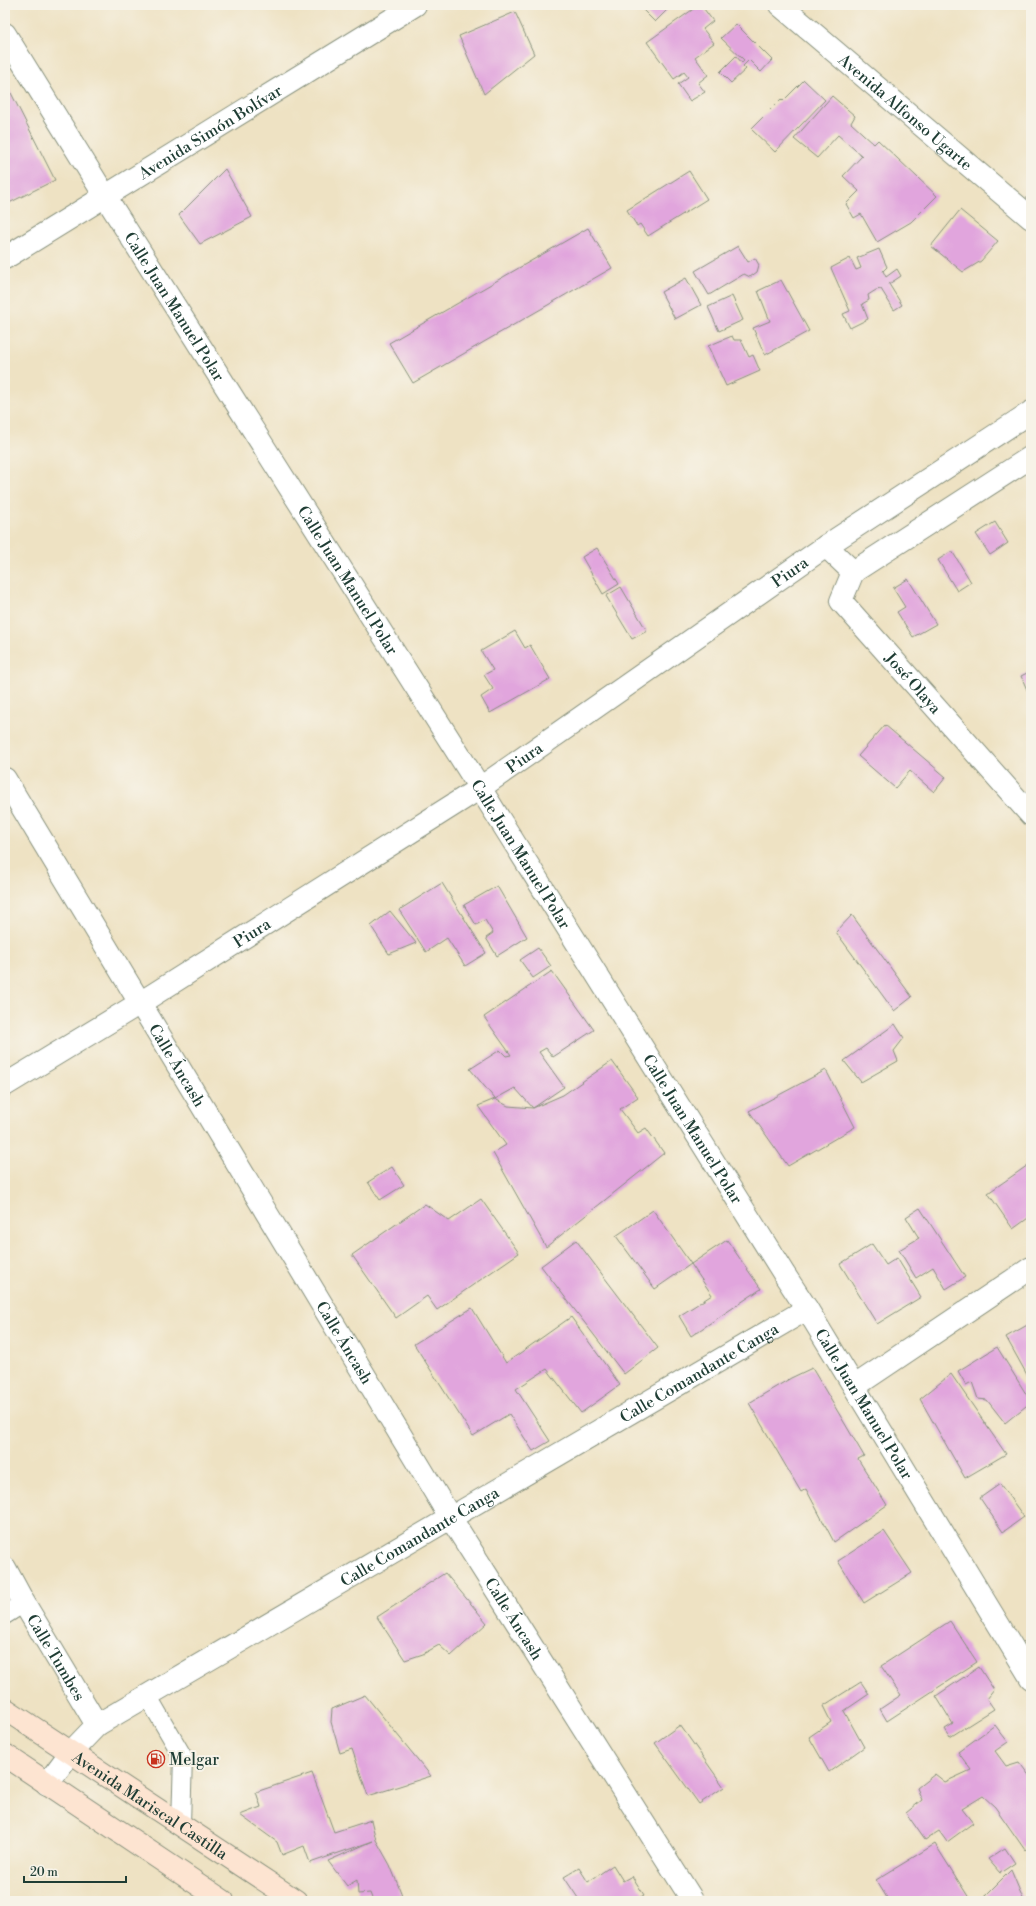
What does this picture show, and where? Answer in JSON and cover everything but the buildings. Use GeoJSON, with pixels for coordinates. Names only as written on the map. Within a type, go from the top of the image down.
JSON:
{"type":"FeatureCollection","features":[{"type":"Feature","properties":{"kind":"main road","name":"Avenida Mariscal Castilla"},"geometry":{"type":"LineString","coordinates":[[5,1709],[296,1901]]}},
{"type":"Feature","properties":{"kind":"main road"},"geometry":{"type":"LineString","coordinates":[[5,1755],[223,1901]]}},
{"type":"Feature","properties":{"kind":"street","name":"Avenida Simón Bolívar"},"geometry":{"type":"LineString","coordinates":[[5,258],[415,5]]}},
{"type":"Feature","properties":{"kind":"street","name":"Avenida Alfonso Ugarte"},"geometry":{"type":"LineString","coordinates":[[780,5],[1031,218]]}},
{"type":"Feature","properties":{"kind":"street","name":"Calle Juan Manuel Polar"},"geometry":{"type":"LineString","coordinates":[[5,34],[104,196],[480,788],[807,1309],[1031,1678]]}},
{"type":"Feature","properties":{"kind":"street","name":"Piura"},"geometry":{"type":"LineString","coordinates":[[5,1086],[140,1003],[480,788],[826,546],[1031,412]]}},
{"type":"Feature","properties":{"kind":"street"},"geometry":{"type":"LineString","coordinates":[[826,546],[853,572],[1031,457]]}},
{"type":"Feature","properties":{"kind":"street","name":"José Olaya"},"geometry":{"type":"LineString","coordinates":[[853,572],[841,601],[1031,815]]}},
{"type":"Feature","properties":{"kind":"street","name":"Calle Áncash"},"geometry":{"type":"LineString","coordinates":[[5,779],[450,1517],[693,1901]]}},
{"type":"Feature","properties":{"kind":"street"},"geometry":{"type":"LineString","coordinates":[[854,1386],[1031,1268]]}},
{"type":"Feature","properties":{"kind":"street","name":"Calle Comandante Canga"},"geometry":{"type":"LineString","coordinates":[[48,1784],[71,1752],[97,1725],[807,1309]]}},
{"type":"Feature","properties":{"kind":"street","name":"Calle Tumbes"},"geometry":{"type":"LineString","coordinates":[[5,1568],[24,1603],[97,1725]]}},
{"type":"Feature","properties":{"kind":"lane"},"geometry":{"type":"LineString","coordinates":[[5,1616],[24,1603]]}},
{"type":"Feature","properties":{"kind":"lane"},"geometry":{"type":"LineString","coordinates":[[148,1695],[183,1757],[181,1824]]}},
{"type":"Feature","properties":{"kind":"place","name":"Melgar"},"geometry":{"type":"Point","coordinates":[156,1759]}}]}
